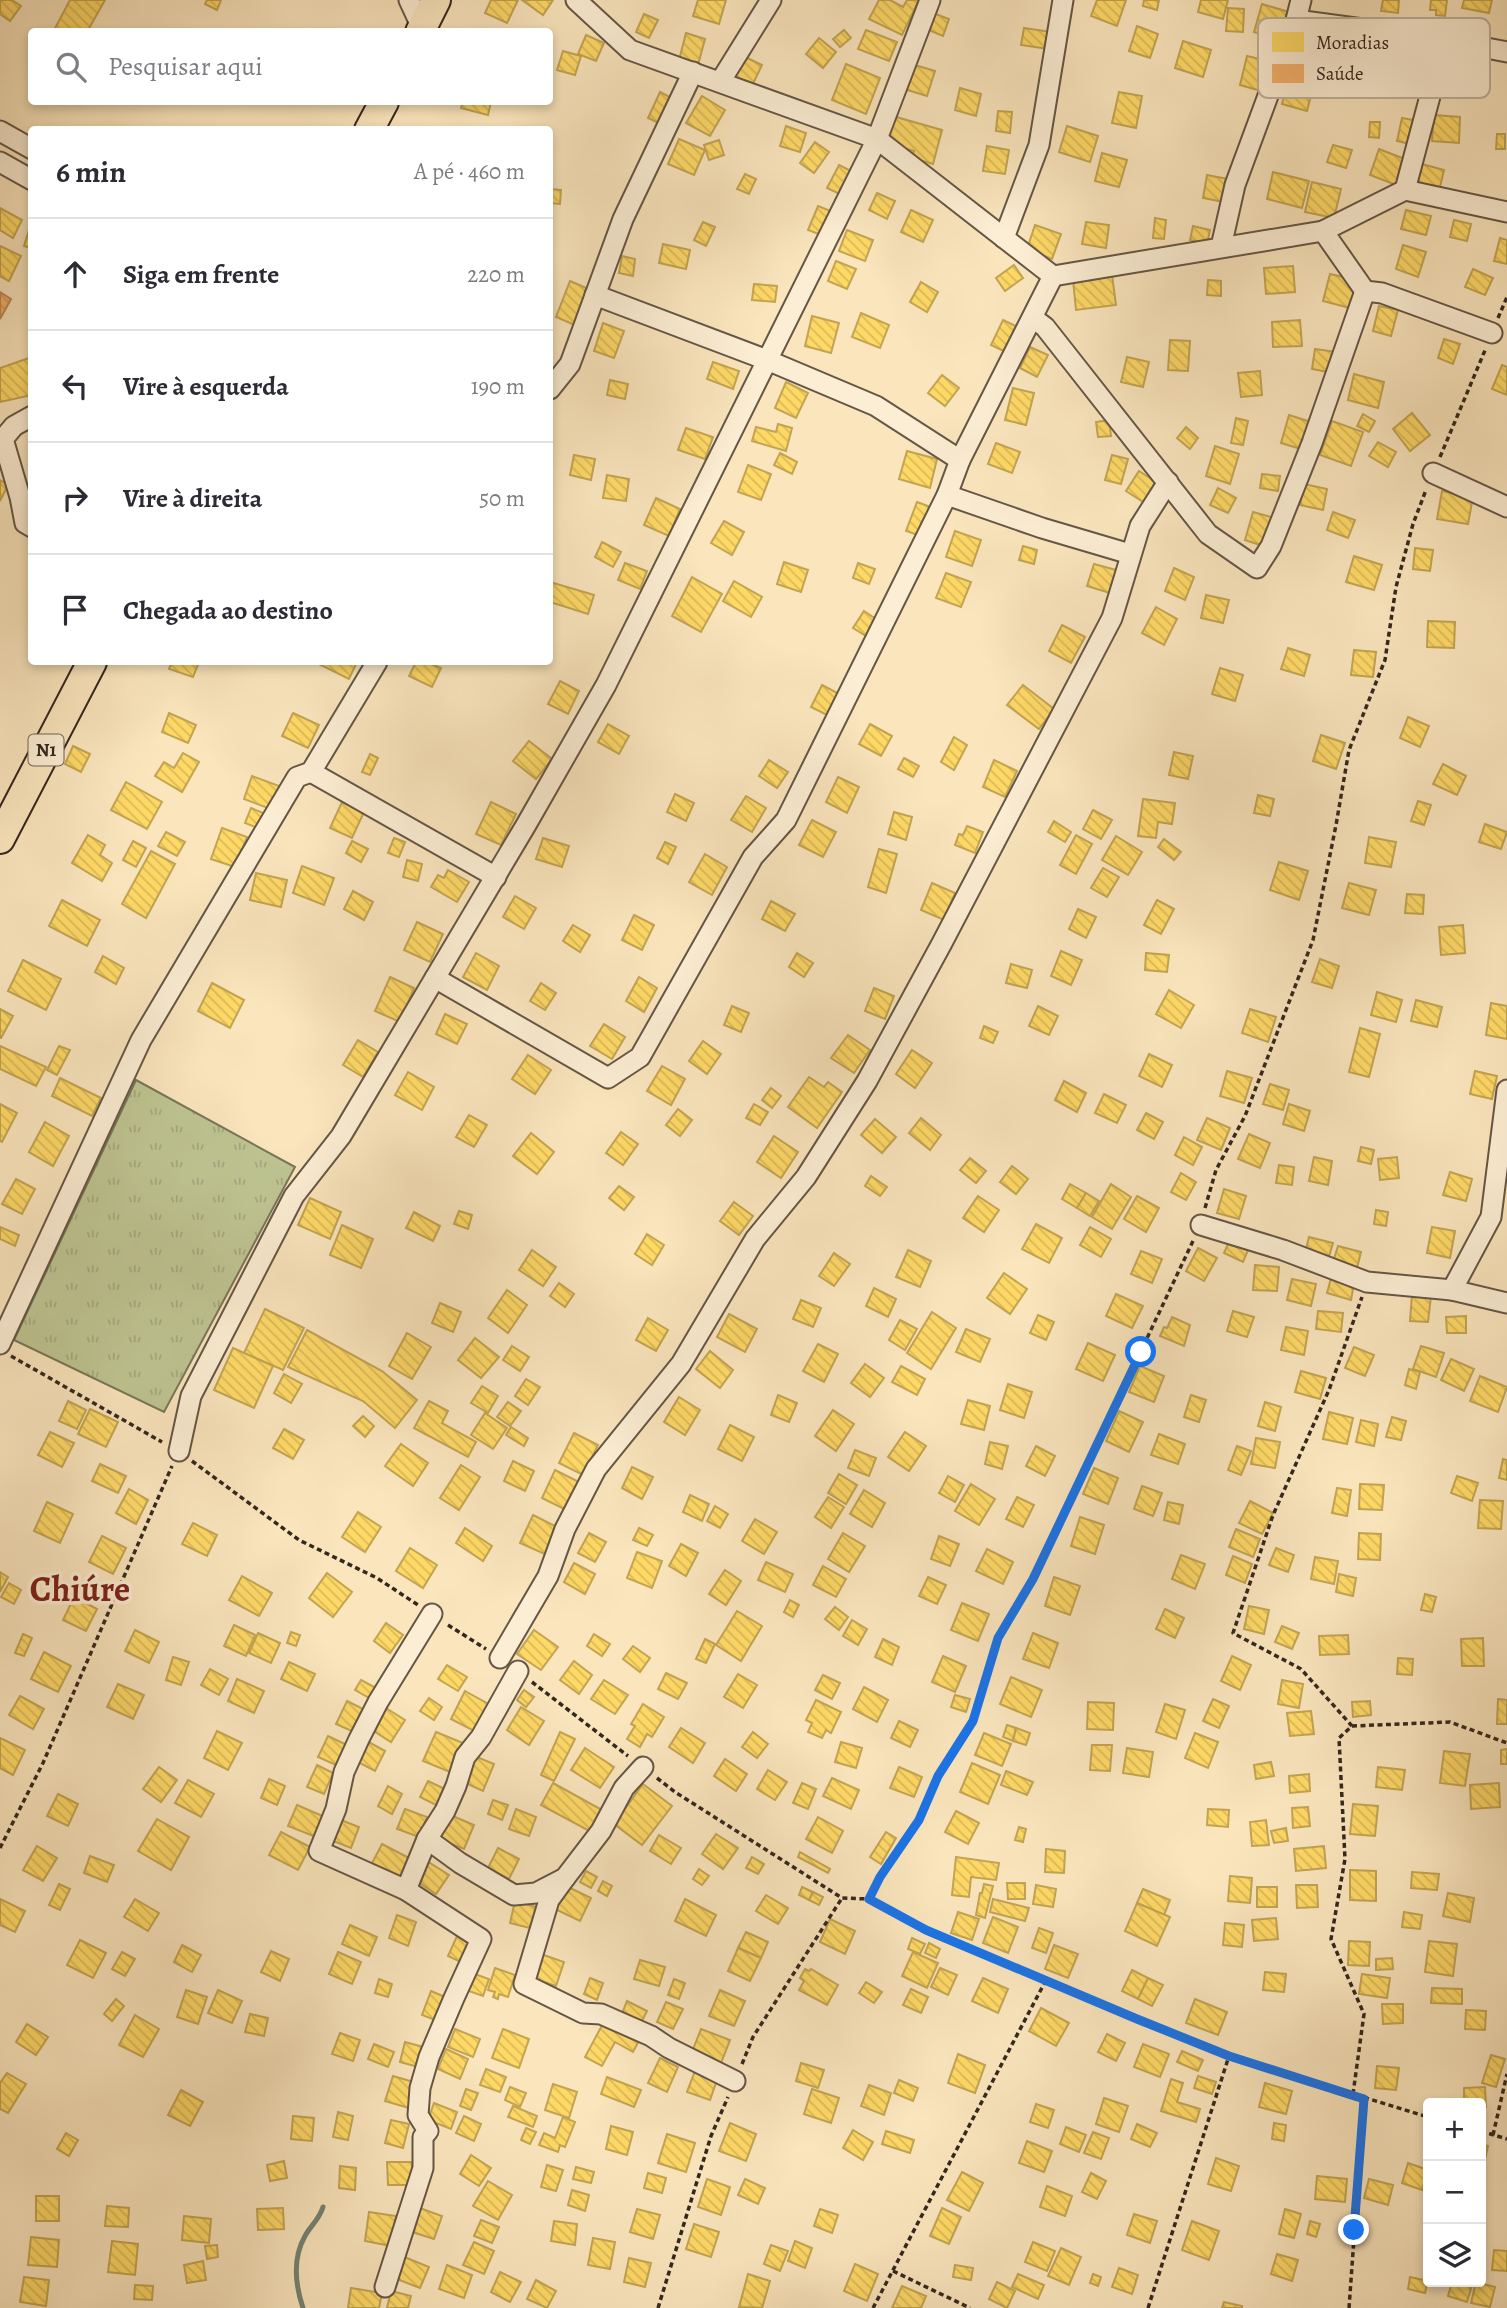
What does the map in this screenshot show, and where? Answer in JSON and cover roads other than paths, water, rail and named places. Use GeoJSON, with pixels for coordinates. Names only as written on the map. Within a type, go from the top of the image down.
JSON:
{"type":"FeatureCollection","features":[{"type":"Feature","properties":{"kind":"highway"},"geometry":{"type":"LineString","coordinates":[[422,28],[436,0]]}},
{"type":"Feature","properties":{"kind":"highway"},"geometry":{"type":"LineString","coordinates":[[371,126],[382,105]]}},
{"type":"Feature","properties":{"kind":"highway","name":"N1"},"geometry":{"type":"LineString","coordinates":[[0,839],[90,665]]}},
{"type":"Feature","properties":{"kind":"street"},"geometry":{"type":"LineString","coordinates":[[409,0],[420,28]]}},
{"type":"Feature","properties":{"kind":"street"},"geometry":{"type":"LineString","coordinates":[[576,0],[630,50],[877,139],[1053,276],[1323,231],[1405,190],[1507,212]]}},
{"type":"Feature","properties":{"kind":"street"},"geometry":{"type":"LineString","coordinates":[[720,82],[771,0]]}},
{"type":"Feature","properties":{"kind":"street"},"geometry":{"type":"LineString","coordinates":[[179,1451],[191,1396],[294,1196],[341,1136],[496,877],[606,685],[877,139],[930,0]]}},
{"type":"Feature","properties":{"kind":"street"},"geometry":{"type":"LineString","coordinates":[[1004,238],[1039,145],[1063,0]]}},
{"type":"Feature","properties":{"kind":"street"},"geometry":{"type":"LineString","coordinates":[[1296,18],[1301,0]]}},
{"type":"Feature","properties":{"kind":"street"},"geometry":{"type":"LineString","coordinates":[[553,386],[570,364],[623,219],[693,72]]}},
{"type":"Feature","properties":{"kind":"street"},"geometry":{"type":"LineString","coordinates":[[1221,247],[1235,185],[1267,98]]}},
{"type":"Feature","properties":{"kind":"street"},"geometry":{"type":"LineString","coordinates":[[1405,190],[1430,98]]}},
{"type":"Feature","properties":{"kind":"street"},"geometry":{"type":"LineString","coordinates":[[0,131],[28,147]]}},
{"type":"Feature","properties":{"kind":"street"},"geometry":{"type":"LineString","coordinates":[[0,162],[28,178]]}},
{"type":"Feature","properties":{"kind":"street"},"geometry":{"type":"LineString","coordinates":[[1323,231],[1365,290],[1382,293],[1492,333]]}},
{"type":"Feature","properties":{"kind":"street"},"geometry":{"type":"LineString","coordinates":[[435,978],[608,1078],[640,1057],[753,858],[786,820],[947,495],[960,460],[1053,276]]}},
{"type":"Feature","properties":{"kind":"street"},"geometry":{"type":"LineString","coordinates":[[1033,318],[1045,327],[1208,534],[1257,568],[1271,546],[1312,443],[1365,290]]}},
{"type":"Feature","properties":{"kind":"street"},"geometry":{"type":"LineString","coordinates":[[595,295],[767,360],[876,406],[960,460]]}},
{"type":"Feature","properties":{"kind":"street"},"geometry":{"type":"LineString","coordinates":[[28,418],[14,426],[3,439],[25,523],[28,525]]}},
{"type":"Feature","properties":{"kind":"street"},"geometry":{"type":"LineString","coordinates":[[1433,473],[1507,507]]}},
{"type":"Feature","properties":{"kind":"street"},"geometry":{"type":"LineString","coordinates":[[500,1658],[548,1576],[565,1529],[596,1469],[681,1364],[755,1239],[806,1177],[867,1081],[1112,618],[1140,526],[1168,482]]}},
{"type":"Feature","properties":{"kind":"street"},"geometry":{"type":"LineString","coordinates":[[947,495],[1042,528],[1130,554]]}},
{"type":"Feature","properties":{"kind":"street"},"geometry":{"type":"LineString","coordinates":[[0,1344],[141,1040],[297,777],[311,772],[375,665]]}},
{"type":"Feature","properties":{"kind":"street"},"geometry":{"type":"LineString","coordinates":[[311,772],[496,877]]}},
{"type":"Feature","properties":{"kind":"street"},"geometry":{"type":"LineString","coordinates":[[1452,1290],[1491,1217],[1507,1090]]}},
{"type":"Feature","properties":{"kind":"street"},"geometry":{"type":"LineString","coordinates":[[1201,1225],[1283,1250],[1367,1282],[1452,1290],[1507,1303]]}},
{"type":"Feature","properties":{"kind":"street"},"geometry":{"type":"LineString","coordinates":[[385,2287],[423,2168],[424,2137],[428,2131],[418,2115],[420,2088],[429,2057],[481,1939],[406,1890],[319,1851],[337,1809],[344,1772],[359,1739],[378,1702],[432,1614]]}},
{"type":"Feature","properties":{"kind":"street"},"geometry":{"type":"LineString","coordinates":[[406,1890],[427,1839],[445,1811],[465,1757],[481,1737],[518,1671]]}},
{"type":"Feature","properties":{"kind":"street"},"geometry":{"type":"LineString","coordinates":[[643,1767],[624,1788],[601,1831],[550,1900],[524,1984],[583,2013],[601,2014],[652,2036],[668,2048],[736,2081]]}},
{"type":"Feature","properties":{"kind":"street"},"geometry":{"type":"LineString","coordinates":[[427,1839],[460,1863],[514,1895],[536,1893],[565,1878]]}},
{"type":"Feature","properties":{"kind":"waterway"},"geometry":{"type":"LineString","coordinates":[[303,2308],[297,2281],[298,2254],[305,2236],[323,2207]]}},
{"type":"Feature","properties":{"kind":"district","name":"Chiúre"},"geometry":{"type":"Point","coordinates":[80,1589]}}]}
